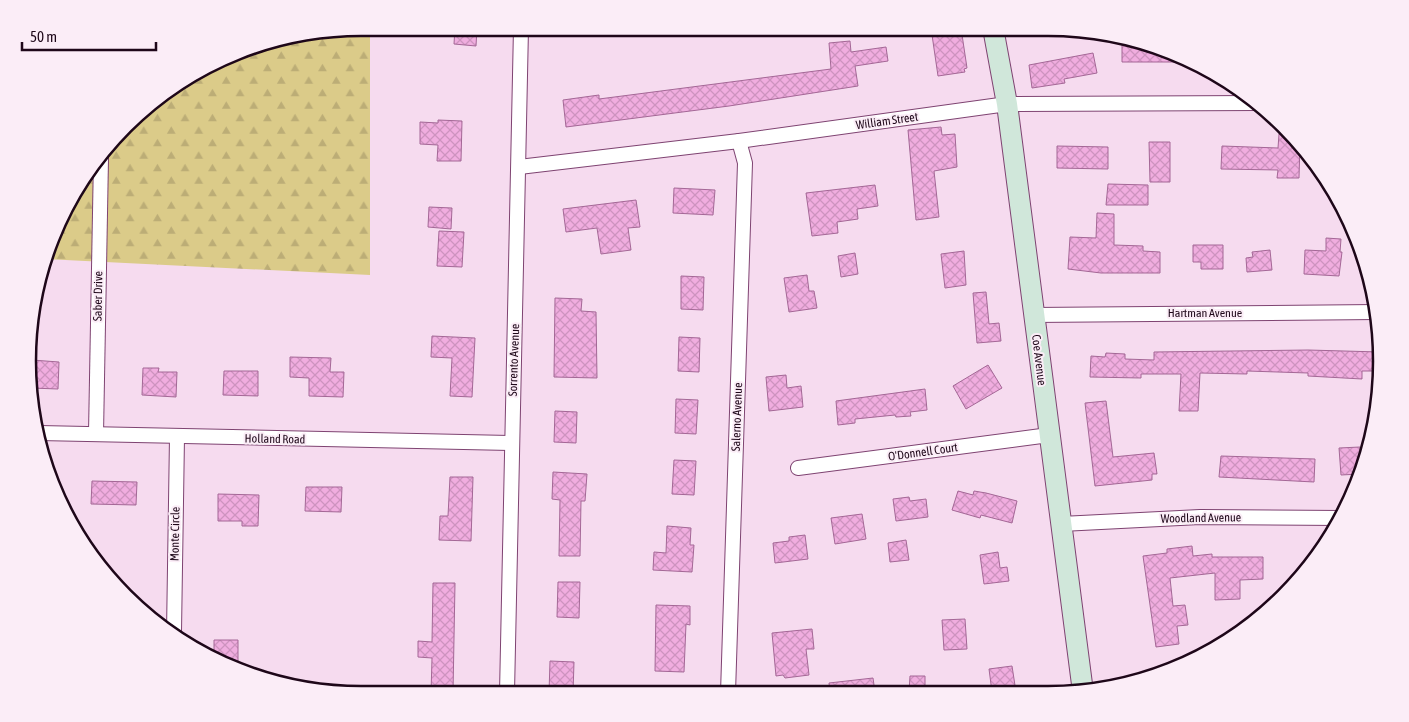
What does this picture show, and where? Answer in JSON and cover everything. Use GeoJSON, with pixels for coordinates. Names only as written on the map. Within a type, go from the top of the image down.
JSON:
{"type":"FeatureCollection","features":[{"type":"Feature","properties":{"kind":"street","name":"Sorrento Avenue"},"geometry":{"type":"LineString","coordinates":[[507,686],[521,36]]}},
{"type":"Feature","properties":{"kind":"street","name":"Coe Avenue"},"geometry":{"type":"LineString","coordinates":[[994,36],[1007,104],[1082,684]]}},
{"type":"Feature","properties":{"kind":"street","name":"William Street"},"geometry":{"type":"LineString","coordinates":[[519,167],[739,141],[1007,104],[1246,103]]}},
{"type":"Feature","properties":{"kind":"street","name":"Salerno Avenue"},"geometry":{"type":"LineString","coordinates":[[728,686],[745,163],[739,141]]}},
{"type":"Feature","properties":{"kind":"street","name":"Saber Drive"},"geometry":{"type":"LineString","coordinates":[[96,434],[100,168]]}},
{"type":"Feature","properties":{"kind":"street","name":"Hartman Avenue"},"geometry":{"type":"LineString","coordinates":[[1033,314],[1369,312]]}},
{"type":"Feature","properties":{"kind":"street","name":"Holland Road"},"geometry":{"type":"LineString","coordinates":[[44,433],[512,443]]}},
{"type":"Feature","properties":{"kind":"street","name":"O'Donnell Court"},"geometry":{"type":"LineString","coordinates":[[798,468],[1049,435]]}},
{"type":"Feature","properties":{"kind":"street","name":"Monte Circle"},"geometry":{"type":"LineString","coordinates":[[174,626],[177,437]]}},
{"type":"Feature","properties":{"kind":"street","name":"Woodland Avenue"},"geometry":{"type":"LineString","coordinates":[[1060,524],[1200,517],[1332,518]]}},
{"type":"Feature","properties":{"kind":"green space"},"geometry":{"type":"Polygon","coordinates":[[[370,36],[370,275],[52,259],[70,217],[103,163],[131,131],[163,103],[217,70],[257,53],[298,42],[370,36]]]}},
{"type":"Feature","properties":{"kind":"building"},"geometry":{"type":"Polygon","coordinates":[[[454,36],[477,36],[476,46],[454,44],[454,36]]]}},
{"type":"Feature","properties":{"kind":"building"},"geometry":{"type":"Polygon","coordinates":[[[932,36],[962,36],[967,68],[964,69],[965,72],[938,76],[932,36]]]}},
{"type":"Feature","properties":{"kind":"building"},"geometry":{"type":"Polygon","coordinates":[[[850,41],[851,52],[886,47],[888,61],[855,66],[858,86],[729,106],[566,127],[563,100],[599,95],[599,99],[831,69],[829,43],[850,41]]]}},
{"type":"Feature","properties":{"kind":"building"},"geometry":{"type":"Polygon","coordinates":[[[1122,45],[1152,53],[1174,62],[1122,62],[1122,45]]]}},
{"type":"Feature","properties":{"kind":"building"},"geometry":{"type":"Polygon","coordinates":[[[1093,53],[1097,73],[1064,79],[1065,83],[1032,88],[1029,65],[1093,53]]]}},
{"type":"Feature","properties":{"kind":"building"},"geometry":{"type":"Polygon","coordinates":[[[438,120],[462,121],[461,161],[437,161],[438,145],[420,144],[420,122],[438,123],[438,120]]]}},
{"type":"Feature","properties":{"kind":"building"},"geometry":{"type":"Polygon","coordinates":[[[941,127],[942,135],[955,134],[957,167],[934,171],[939,217],[916,220],[908,130],[941,127]]]}},
{"type":"Feature","properties":{"kind":"building"},"geometry":{"type":"Polygon","coordinates":[[[1279,134],[1281,134],[1300,156],[1299,178],[1277,178],[1278,170],[1221,169],[1222,146],[1278,148],[1279,134]]]}},
{"type":"Feature","properties":{"kind":"building"},"geometry":{"type":"Polygon","coordinates":[[[1149,142],[1170,142],[1170,182],[1150,182],[1149,142]]]}},
{"type":"Feature","properties":{"kind":"building"},"geometry":{"type":"Polygon","coordinates":[[[1057,146],[1108,147],[1108,169],[1057,168],[1057,146]]]}},
{"type":"Feature","properties":{"kind":"building"},"geometry":{"type":"Polygon","coordinates":[[[1108,184],[1148,185],[1148,205],[1106,205],[1108,184]]]}},
{"type":"Feature","properties":{"kind":"building"},"geometry":{"type":"Polygon","coordinates":[[[875,185],[878,206],[857,209],[858,219],[837,222],[838,233],[812,236],[806,193],[875,185]]]}},
{"type":"Feature","properties":{"kind":"building"},"geometry":{"type":"Polygon","coordinates":[[[674,188],[715,190],[713,215],[673,213],[674,188]]]}},
{"type":"Feature","properties":{"kind":"building"},"geometry":{"type":"Polygon","coordinates":[[[636,200],[640,227],[628,228],[631,250],[601,254],[597,228],[566,232],[563,209],[636,200]]]}},
{"type":"Feature","properties":{"kind":"building"},"geometry":{"type":"Polygon","coordinates":[[[429,207],[452,208],[451,229],[428,227],[429,207]]]}},
{"type":"Feature","properties":{"kind":"building"},"geometry":{"type":"Polygon","coordinates":[[[1097,213],[1114,214],[1114,245],[1143,246],[1143,251],[1160,252],[1160,273],[1101,273],[1068,269],[1070,237],[1096,238],[1097,213]]]}},
{"type":"Feature","properties":{"kind":"building"},"geometry":{"type":"Polygon","coordinates":[[[439,231],[464,232],[462,267],[437,266],[439,231]]]}},
{"type":"Feature","properties":{"kind":"building"},"geometry":{"type":"Polygon","coordinates":[[[1326,238],[1341,239],[1340,252],[1342,252],[1339,276],[1304,274],[1305,250],[1326,251],[1326,238]]]}},
{"type":"Feature","properties":{"kind":"building"},"geometry":{"type":"Polygon","coordinates":[[[1193,245],[1223,245],[1223,269],[1201,269],[1201,262],[1193,262],[1193,245]]]}},
{"type":"Feature","properties":{"kind":"building"},"geometry":{"type":"Polygon","coordinates":[[[1270,250],[1272,270],[1247,272],[1246,258],[1253,257],[1252,252],[1270,250]]]}},
{"type":"Feature","properties":{"kind":"building"},"geometry":{"type":"Polygon","coordinates":[[[964,251],[966,285],[945,288],[941,254],[964,251]]]}},
{"type":"Feature","properties":{"kind":"building"},"geometry":{"type":"Polygon","coordinates":[[[855,253],[858,274],[841,277],[838,256],[855,253]]]}},
{"type":"Feature","properties":{"kind":"building"},"geometry":{"type":"Polygon","coordinates":[[[807,275],[809,291],[814,291],[817,308],[789,312],[784,278],[807,275]]]}},
{"type":"Feature","properties":{"kind":"building"},"geometry":{"type":"Polygon","coordinates":[[[681,276],[704,277],[703,310],[681,309],[681,276]]]}},
{"type":"Feature","properties":{"kind":"building"},"geometry":{"type":"Polygon","coordinates":[[[986,292],[989,324],[999,323],[1001,341],[977,343],[973,293],[986,292]]]}},
{"type":"Feature","properties":{"kind":"building"},"geometry":{"type":"Polygon","coordinates":[[[555,298],[582,299],[581,311],[596,312],[597,378],[554,377],[555,298]]]}},
{"type":"Feature","properties":{"kind":"building"},"geometry":{"type":"Polygon","coordinates":[[[432,336],[475,338],[472,397],[450,396],[452,358],[431,357],[432,336]]]}},
{"type":"Feature","properties":{"kind":"building"},"geometry":{"type":"Polygon","coordinates":[[[679,337],[700,338],[699,372],[678,371],[679,337]]]}},
{"type":"Feature","properties":{"kind":"building"},"geometry":{"type":"Polygon","coordinates":[[[1308,350],[1373,352],[1373,371],[1362,371],[1362,379],[1308,376],[1308,373],[1247,371],[1247,374],[1200,373],[1198,411],[1179,411],[1181,374],[1141,374],[1141,378],[1090,377],[1091,356],[1105,357],[1106,353],[1125,354],[1125,359],[1154,360],[1154,352],[1308,350]]]}},
{"type":"Feature","properties":{"kind":"building"},"geometry":{"type":"Polygon","coordinates":[[[290,357],[331,358],[330,372],[344,372],[343,397],[309,396],[309,378],[290,377],[290,357]]]}},
{"type":"Feature","properties":{"kind":"building"},"geometry":{"type":"Polygon","coordinates":[[[36,360],[59,362],[58,389],[38,388],[36,360]]]}},
{"type":"Feature","properties":{"kind":"building"},"geometry":{"type":"Polygon","coordinates":[[[988,365],[1002,388],[966,409],[953,386],[988,365]]]}},
{"type":"Feature","properties":{"kind":"building"},"geometry":{"type":"Polygon","coordinates":[[[143,368],[159,368],[158,372],[177,372],[176,397],[142,395],[143,368]]]}},
{"type":"Feature","properties":{"kind":"building"},"geometry":{"type":"Polygon","coordinates":[[[224,371],[258,371],[258,396],[223,395],[224,371]]]}},
{"type":"Feature","properties":{"kind":"building"},"geometry":{"type":"Polygon","coordinates":[[[786,375],[787,388],[801,386],[803,407],[769,411],[766,377],[786,375]]]}},
{"type":"Feature","properties":{"kind":"building"},"geometry":{"type":"Polygon","coordinates":[[[925,389],[927,410],[910,412],[911,416],[896,417],[895,415],[855,419],[855,423],[838,425],[836,401],[925,389]]]}},
{"type":"Feature","properties":{"kind":"building"},"geometry":{"type":"Polygon","coordinates":[[[676,399],[698,400],[696,434],[675,433],[676,399]]]}},
{"type":"Feature","properties":{"kind":"building"},"geometry":{"type":"Polygon","coordinates":[[[1106,401],[1113,457],[1154,453],[1157,474],[1152,474],[1152,480],[1095,486],[1085,403],[1106,401]]]}},
{"type":"Feature","properties":{"kind":"building"},"geometry":{"type":"Polygon","coordinates":[[[555,411],[577,412],[576,443],[554,442],[555,411]]]}},
{"type":"Feature","properties":{"kind":"building"},"geometry":{"type":"Polygon","coordinates":[[[1360,447],[1352,474],[1341,475],[1339,448],[1360,447]]]}},
{"type":"Feature","properties":{"kind":"building"},"geometry":{"type":"Polygon","coordinates":[[[1221,456],[1315,459],[1314,482],[1219,477],[1221,456]]]}},
{"type":"Feature","properties":{"kind":"building"},"geometry":{"type":"Polygon","coordinates":[[[674,460],[696,461],[694,495],[672,494],[674,460]]]}},
{"type":"Feature","properties":{"kind":"building"},"geometry":{"type":"Polygon","coordinates":[[[553,472],[587,474],[585,501],[581,501],[580,556],[559,556],[560,500],[552,499],[553,472]]]}},
{"type":"Feature","properties":{"kind":"building"},"geometry":{"type":"Polygon","coordinates":[[[450,477],[473,477],[471,541],[439,540],[440,516],[448,516],[450,477]]]}},
{"type":"Feature","properties":{"kind":"building"},"geometry":{"type":"Polygon","coordinates":[[[92,481],[137,482],[136,505],[91,504],[92,481]]]}},
{"type":"Feature","properties":{"kind":"building"},"geometry":{"type":"Polygon","coordinates":[[[306,487],[342,487],[341,512],[305,511],[306,487]]]}},
{"type":"Feature","properties":{"kind":"building"},"geometry":{"type":"Polygon","coordinates":[[[958,491],[973,495],[974,491],[986,493],[1017,501],[1012,523],[981,515],[980,518],[952,510],[958,491]]]}},
{"type":"Feature","properties":{"kind":"building"},"geometry":{"type":"Polygon","coordinates":[[[218,494],[259,495],[258,526],[242,526],[242,521],[218,521],[218,494]]]}},
{"type":"Feature","properties":{"kind":"building"},"geometry":{"type":"Polygon","coordinates":[[[909,497],[910,501],[926,499],[928,517],[896,521],[893,499],[909,497]]]}},
{"type":"Feature","properties":{"kind":"building"},"geometry":{"type":"Polygon","coordinates":[[[862,514],[866,539],[835,544],[831,518],[862,514]]]}},
{"type":"Feature","properties":{"kind":"building"},"geometry":{"type":"Polygon","coordinates":[[[667,526],[691,528],[690,545],[694,545],[692,572],[653,570],[654,552],[666,553],[667,526]]]}},
{"type":"Feature","properties":{"kind":"building"},"geometry":{"type":"Polygon","coordinates":[[[805,535],[808,559],[775,563],[773,543],[789,541],[789,537],[805,535]]]}},
{"type":"Feature","properties":{"kind":"building"},"geometry":{"type":"Polygon","coordinates":[[[906,540],[909,560],[890,562],[888,543],[906,540]]]}},
{"type":"Feature","properties":{"kind":"building"},"geometry":{"type":"Polygon","coordinates":[[[1192,546],[1193,556],[1212,554],[1212,557],[1263,557],[1263,579],[1240,580],[1240,599],[1215,600],[1215,573],[1170,578],[1173,606],[1185,605],[1188,625],[1177,626],[1179,644],[1156,647],[1143,556],[1167,553],[1167,549],[1192,546]]]}},
{"type":"Feature","properties":{"kind":"building"},"geometry":{"type":"Polygon","coordinates":[[[998,552],[1000,568],[1007,567],[1009,581],[984,584],[980,555],[998,552]]]}},
{"type":"Feature","properties":{"kind":"building"},"geometry":{"type":"Polygon","coordinates":[[[558,582],[580,582],[579,618],[557,617],[558,582]]]}},
{"type":"Feature","properties":{"kind":"building"},"geometry":{"type":"Polygon","coordinates":[[[433,583],[455,583],[453,686],[431,686],[432,658],[418,657],[418,641],[432,642],[433,583]]]}},
{"type":"Feature","properties":{"kind":"building"},"geometry":{"type":"Polygon","coordinates":[[[656,605],[690,606],[690,625],[686,624],[684,672],[655,671],[656,605]]]}},
{"type":"Feature","properties":{"kind":"building"},"geometry":{"type":"Polygon","coordinates":[[[965,619],[967,649],[944,650],[942,620],[965,619]]]}},
{"type":"Feature","properties":{"kind":"building"},"geometry":{"type":"Polygon","coordinates":[[[812,629],[814,649],[806,649],[809,675],[785,678],[783,675],[776,676],[772,633],[812,629]]]}},
{"type":"Feature","properties":{"kind":"building"},"geometry":{"type":"Polygon","coordinates":[[[214,640],[238,640],[238,661],[217,652],[214,650],[214,640]]]}},
{"type":"Feature","properties":{"kind":"building"},"geometry":{"type":"Polygon","coordinates":[[[550,661],[574,662],[573,686],[549,686],[550,661]]]}},
{"type":"Feature","properties":{"kind":"building"},"geometry":{"type":"Polygon","coordinates":[[[1012,666],[1015,686],[991,686],[989,669],[1012,666]]]}},
{"type":"Feature","properties":{"kind":"building"},"geometry":{"type":"Polygon","coordinates":[[[910,676],[925,676],[925,686],[909,686],[910,676]]]}},
{"type":"Feature","properties":{"kind":"building"},"geometry":{"type":"Polygon","coordinates":[[[873,678],[874,686],[829,686],[829,683],[873,678]]]}}]}
